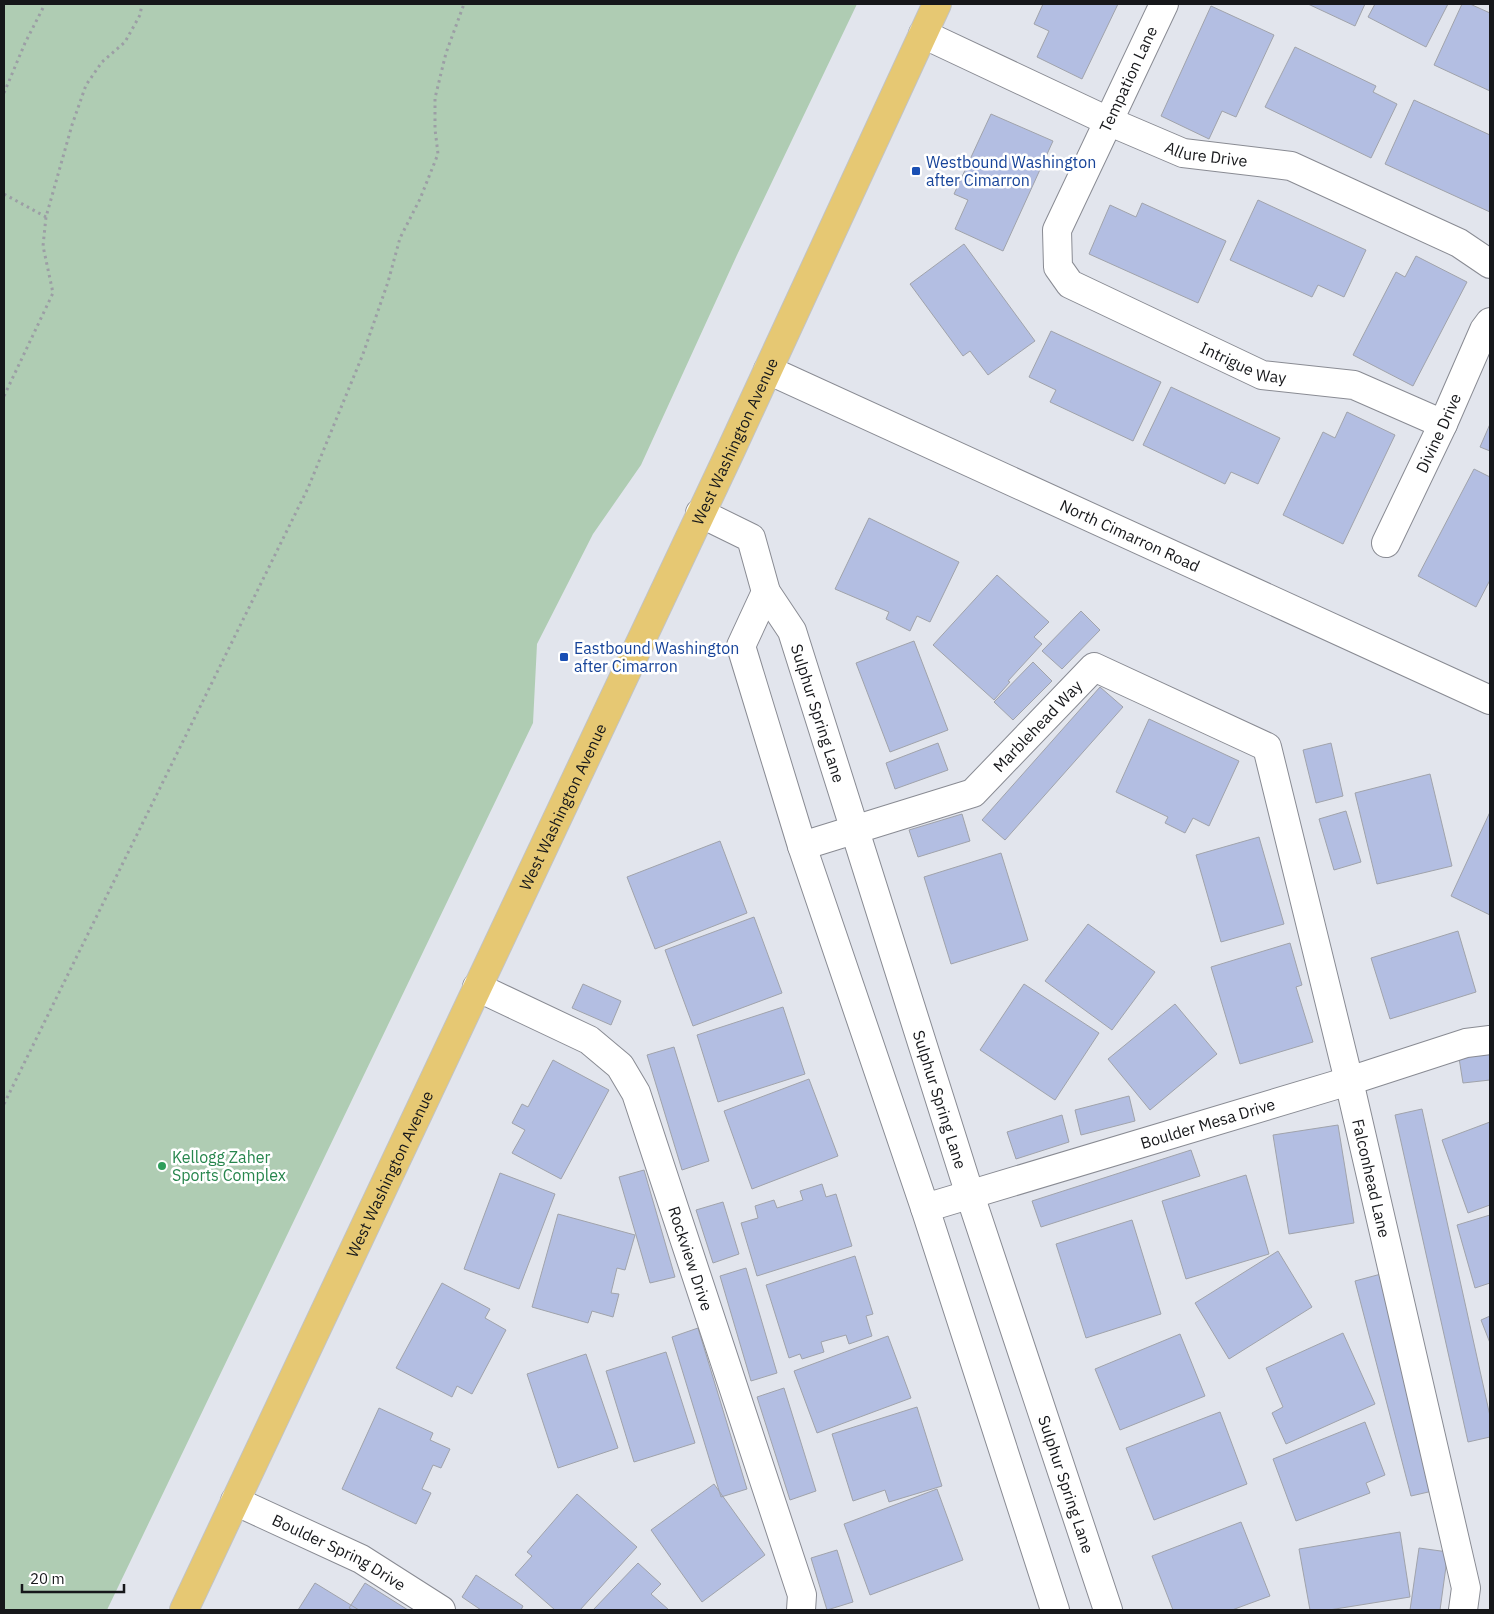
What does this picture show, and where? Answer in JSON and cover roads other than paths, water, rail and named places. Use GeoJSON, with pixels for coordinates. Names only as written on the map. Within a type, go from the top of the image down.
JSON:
{"type":"FeatureCollection","features":[{"type":"Feature","properties":{"kind":"main road","name":"West Washington Avenue"},"geometry":{"type":"LineString","coordinates":[[184,1610],[768,370],[937,4]]}},
{"type":"Feature","properties":{"kind":"street","name":"Tempation Lane"},"geometry":{"type":"LineString","coordinates":[[1058,267],[1057,230],[1164,4]]}},
{"type":"Feature","properties":{"kind":"street","name":"Allure Drive"},"geometry":{"type":"LineString","coordinates":[[923,34],[1183,154],[1291,166],[1459,243],[1490,264]]}},
{"type":"Feature","properties":{"kind":"street","name":"Intrigue Way"},"geometry":{"type":"LineString","coordinates":[[1058,267],[1070,284],[1262,375],[1354,386],[1443,424]]}},
{"type":"Feature","properties":{"kind":"street","name":"Divine Drive"},"geometry":{"type":"LineString","coordinates":[[1386,542],[1443,424],[1484,330],[1490,322]]}},
{"type":"Feature","properties":{"kind":"street","name":"North Cimarron Road"},"geometry":{"type":"LineString","coordinates":[[768,370],[1490,700]]}},
{"type":"Feature","properties":{"kind":"street","name":"Sulphur Spring Lane"},"geometry":{"type":"LineString","coordinates":[[700,513],[751,538],[766,592],[792,630],[970,1195],[1108,1610]]}},
{"type":"Feature","properties":{"kind":"street"},"geometry":{"type":"LineString","coordinates":[[766,592],[741,646],[802,846],[924,1208],[1055,1610]]}},
{"type":"Feature","properties":{"kind":"street","name":"Marblehead Way"},"geometry":{"type":"LineString","coordinates":[[802,846],[973,793],[1094,667],[1267,747]]}},
{"type":"Feature","properties":{"kind":"street","name":"Falconhead Lane"},"geometry":{"type":"LineString","coordinates":[[1267,747],[1349,1081],[1466,1588],[1463,1610]]}},
{"type":"Feature","properties":{"kind":"street","name":"Rockview Drive"},"geometry":{"type":"LineString","coordinates":[[477,987],[590,1040],[620,1066],[636,1093],[802,1595],[800,1610]]}},
{"type":"Feature","properties":{"kind":"street","name":"Boulder Mesa Drive"},"geometry":{"type":"LineString","coordinates":[[924,1208],[1349,1081],[1466,1043],[1490,1040]]}},
{"type":"Feature","properties":{"kind":"street","name":"Boulder Spring Drive"},"geometry":{"type":"LineString","coordinates":[[235,1501],[361,1559],[441,1610]]}},
{"type":"Feature","properties":{"kind":"place","name":"Westbound Washington after Cimarron"},"geometry":{"type":"Point","coordinates":[916,171]}},
{"type":"Feature","properties":{"kind":"place","name":"Eastbound Washington after Cimarron"},"geometry":{"type":"Point","coordinates":[564,657]}},
{"type":"Feature","properties":{"kind":"place","name":"Kellogg Zaher Sports Complex"},"geometry":{"type":"Point","coordinates":[162,1166]}}]}
